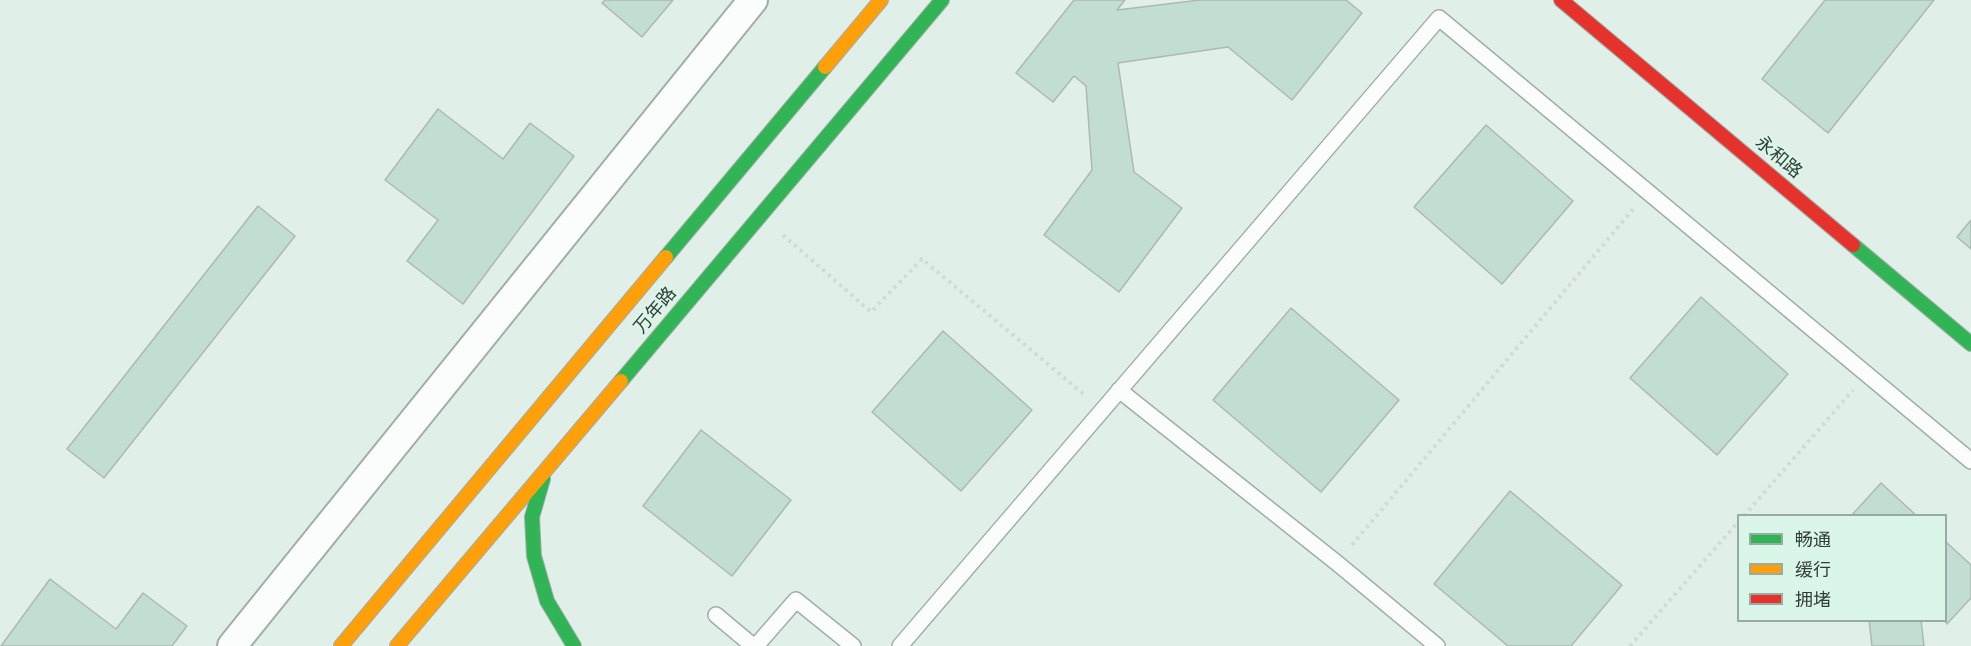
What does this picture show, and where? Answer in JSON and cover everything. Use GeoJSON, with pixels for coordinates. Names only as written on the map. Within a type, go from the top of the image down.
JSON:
{"type":"FeatureCollection","features":[{"type":"Feature","properties":{"kind":"main road","name":"万年路"},"geometry":{"type":"LineString","coordinates":[[341,646],[880,0]]}},
{"type":"Feature","properties":{"kind":"main road","name":"万年路"},"geometry":{"type":"LineString","coordinates":[[397,646],[942,0]]}},
{"type":"Feature","properties":{"kind":"main road","name":"永和路"},"geometry":{"type":"LineString","coordinates":[[1561,0],[1971,344]]}},
{"type":"Feature","properties":{"kind":"main road"},"geometry":{"type":"LineString","coordinates":[[545,470],[532,518],[534,556],[547,601],[574,646]]}},
{"type":"Feature","properties":{"kind":"street"},"geometry":{"type":"LineString","coordinates":[[232,646],[753,0]]}},
{"type":"Feature","properties":{"kind":"lane"},"geometry":{"type":"LineString","coordinates":[[900,646],[1439,18],[1971,461]]}},
{"type":"Feature","properties":{"kind":"lane"},"geometry":{"type":"LineString","coordinates":[[1119,390],[1337,563],[1437,646]]}},
{"type":"Feature","properties":{"kind":"lane"},"geometry":{"type":"LineString","coordinates":[[716,615],[755,646],[796,600],[853,646]]}},
{"type":"Feature","properties":{"kind":"path"},"geometry":{"type":"LineString","coordinates":[[1337,563],[1648,192]]}},
{"type":"Feature","properties":{"kind":"path"},"geometry":{"type":"LineString","coordinates":[[760,215],[871,312],[922,259],[1103,409]]}},
{"type":"Feature","properties":{"kind":"path"},"geometry":{"type":"LineString","coordinates":[[1746,514],[1867,374]]}},
{"type":"Feature","properties":{"kind":"path"},"geometry":{"type":"LineString","coordinates":[[1630,646],[1737,523]]}},
{"type":"Feature","properties":{"kind":"building"},"geometry":{"type":"Polygon","coordinates":[[[605,0],[673,0],[642,37],[602,3],[605,0]]]}},
{"type":"Feature","properties":{"kind":"building"},"geometry":{"type":"Polygon","coordinates":[[[1074,0],[1125,0],[1117,10],[1200,0],[1346,0],[1362,13],[1292,100],[1228,47],[1118,63],[1134,172],[1182,208],[1119,292],[1044,235],[1092,170],[1086,86],[1074,76],[1053,102],[1016,73],[1074,0]]]}},
{"type":"Feature","properties":{"kind":"building"},"geometry":{"type":"Polygon","coordinates":[[[1825,0],[1934,0],[1828,133],[1762,79],[1825,0]]]}},
{"type":"Feature","properties":{"kind":"building"},"geometry":{"type":"Polygon","coordinates":[[[438,109],[503,159],[530,123],[574,156],[463,304],[407,261],[438,220],[385,180],[438,109]]]}},
{"type":"Feature","properties":{"kind":"building"},"geometry":{"type":"Polygon","coordinates":[[[1486,125],[1573,201],[1502,284],[1414,207],[1486,125]]]}},
{"type":"Feature","properties":{"kind":"building"},"geometry":{"type":"Polygon","coordinates":[[[258,206],[295,236],[104,478],[67,449],[258,206]]]}},
{"type":"Feature","properties":{"kind":"building"},"geometry":{"type":"Polygon","coordinates":[[[1971,220],[1971,249],[1957,237],[1971,220]]]}},
{"type":"Feature","properties":{"kind":"building"},"geometry":{"type":"Polygon","coordinates":[[[1701,297],[1788,374],[1717,455],[1630,378],[1701,297]]]}},
{"type":"Feature","properties":{"kind":"building"},"geometry":{"type":"Polygon","coordinates":[[[1291,308],[1399,400],[1321,492],[1213,400],[1291,308]]]}},
{"type":"Feature","properties":{"kind":"building"},"geometry":{"type":"Polygon","coordinates":[[[943,331],[1032,410],[961,491],[872,412],[943,331]]]}},
{"type":"Feature","properties":{"kind":"building"},"geometry":{"type":"Polygon","coordinates":[[[701,430],[791,500],[732,576],[643,506],[701,430]]]}},
{"type":"Feature","properties":{"kind":"building"},"geometry":{"type":"Polygon","coordinates":[[[1881,483],[1915,514],[1853,514],[1881,483]]]}},
{"type":"Feature","properties":{"kind":"building"},"geometry":{"type":"Polygon","coordinates":[[[1510,491],[1622,585],[1571,646],[1508,646],[1434,584],[1510,491]]]}},
{"type":"Feature","properties":{"kind":"building"},"geometry":{"type":"Polygon","coordinates":[[[1947,543],[1971,565],[1971,598],[1947,624],[1947,543]]]}},
{"type":"Feature","properties":{"kind":"building"},"geometry":{"type":"Polygon","coordinates":[[[50,579],[116,629],[143,593],[187,626],[172,646],[1,646],[50,579]]]}},
{"type":"Feature","properties":{"kind":"building"},"geometry":{"type":"Polygon","coordinates":[[[1869,622],[1921,622],[1924,646],[1872,646],[1869,622]]]}},
{"type":"Feature","properties":{"kind":"traffic: fast"},"geometry":{"type":"LineString","coordinates":[[621,381],[942,0]]}},
{"type":"Feature","properties":{"kind":"traffic: fast"},"geometry":{"type":"LineString","coordinates":[[666,257],[825,67]]}},
{"type":"Feature","properties":{"kind":"traffic: fast"},"geometry":{"type":"LineString","coordinates":[[1853,245],[1971,344]]}},
{"type":"Feature","properties":{"kind":"traffic: fast"},"geometry":{"type":"LineString","coordinates":[[543,479],[532,517],[534,556],[547,601],[574,646]]}},
{"type":"Feature","properties":{"kind":"traffic: slow"},"geometry":{"type":"LineString","coordinates":[[825,67],[881,0]]}},
{"type":"Feature","properties":{"kind":"traffic: slow"},"geometry":{"type":"LineString","coordinates":[[341,646],[666,257]]}},
{"type":"Feature","properties":{"kind":"traffic: slow"},"geometry":{"type":"LineString","coordinates":[[397,646],[621,381]]}},
{"type":"Feature","properties":{"kind":"traffic: jam"},"geometry":{"type":"LineString","coordinates":[[1561,0],[1853,245]]}}]}
